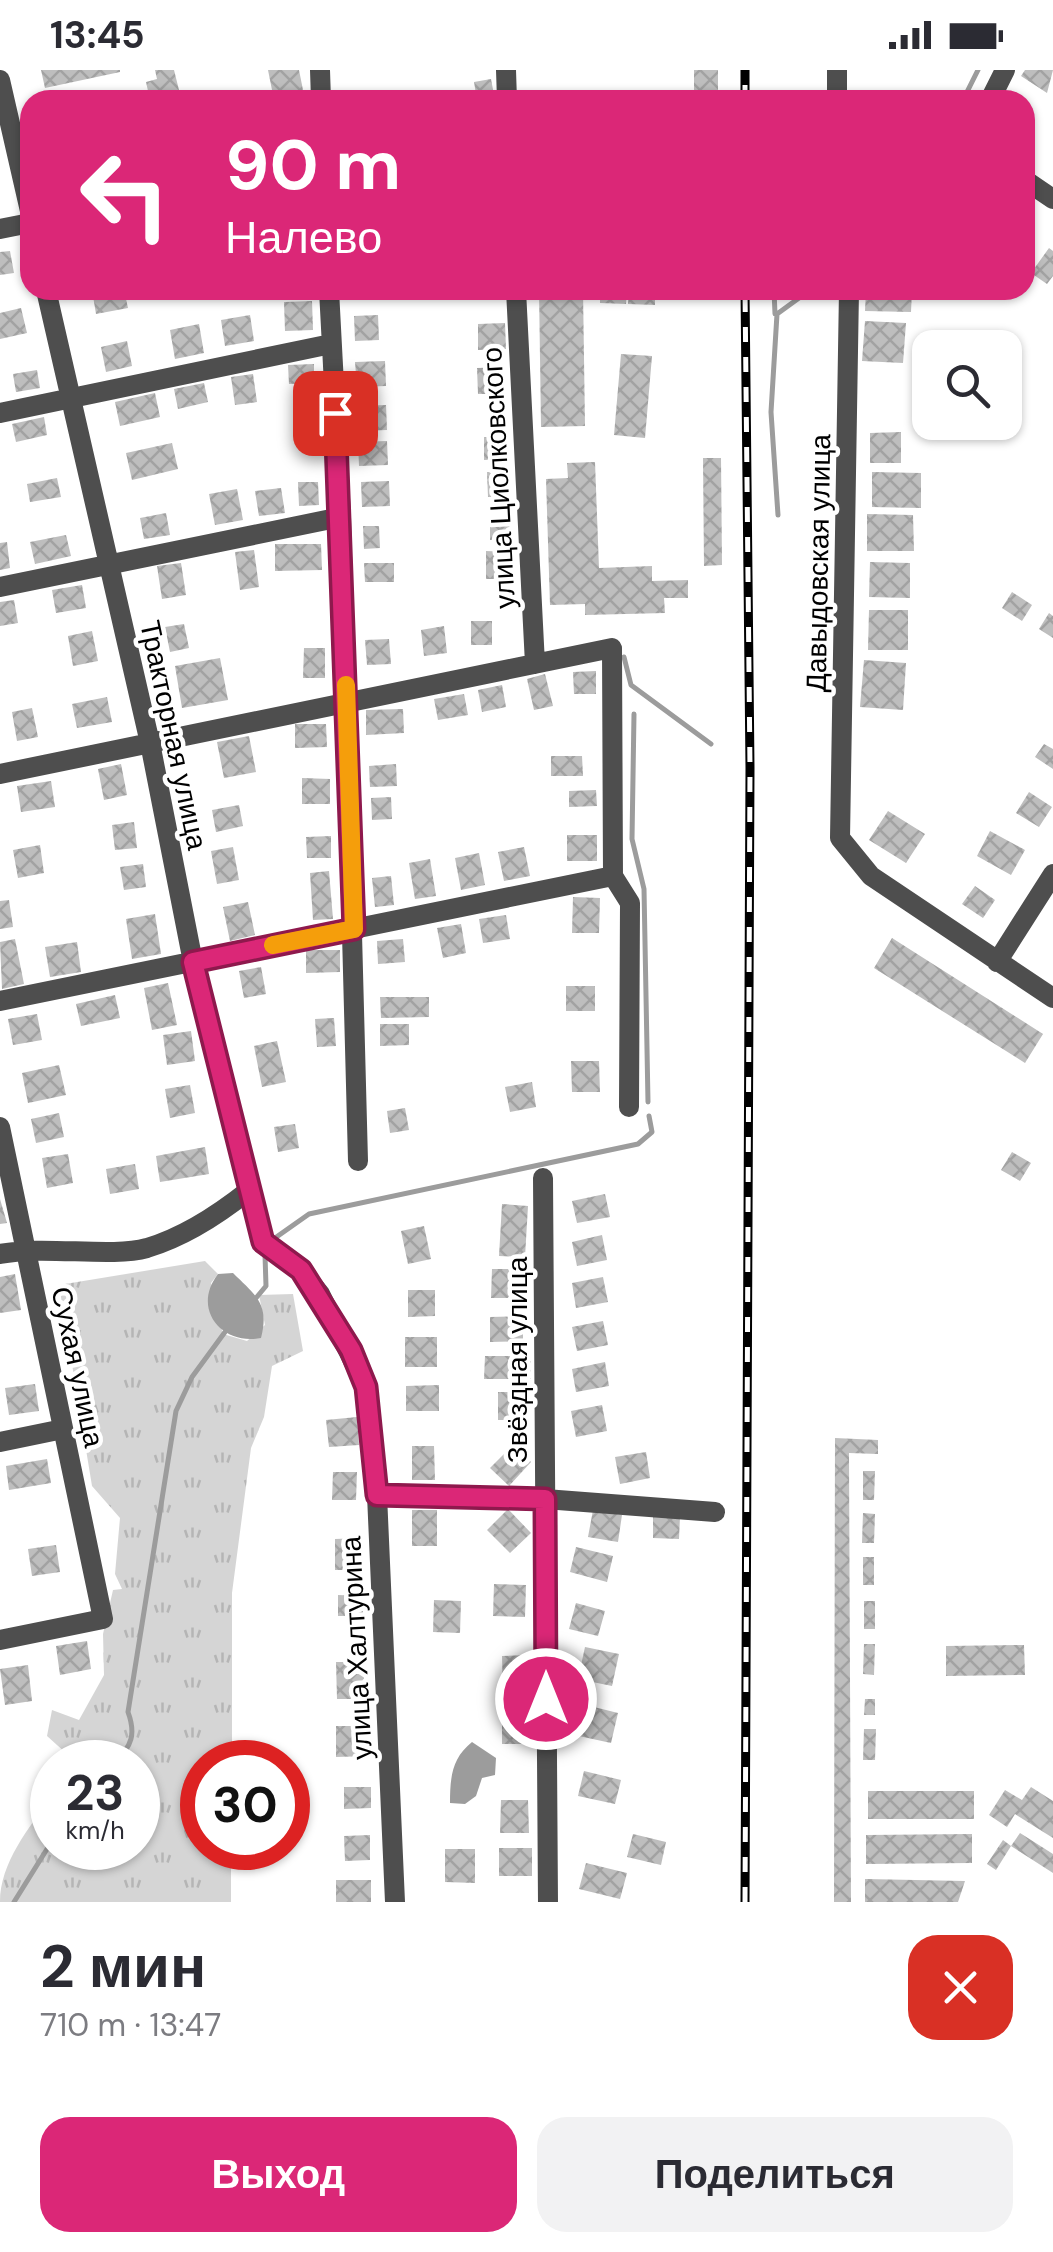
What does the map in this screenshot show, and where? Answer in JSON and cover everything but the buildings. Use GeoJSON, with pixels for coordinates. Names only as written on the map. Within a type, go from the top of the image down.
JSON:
{"type":"FeatureCollection","features":[{"type":"Feature","properties":{"kind":"street"},"geometry":{"type":"LineString","coordinates":[[0,80],[20,167]]}},
{"type":"Feature","properties":{"kind":"street","name":"Тракторная улица"},"geometry":{"type":"LineString","coordinates":[[48,300],[150,743],[193,962],[248,1190]]}},
{"type":"Feature","properties":{"kind":"street"},"geometry":{"type":"LineString","coordinates":[[330,300],[341,517],[358,1161]]}},
{"type":"Feature","properties":{"kind":"street","name":"улица Циолковского"},"geometry":{"type":"LineString","coordinates":[[517,300],[535,664]]}},
{"type":"Feature","properties":{"kind":"street","name":"Давыдовская улица"},"geometry":{"type":"LineString","coordinates":[[849,300],[840,838],[871,876],[996,962]]}},
{"type":"Feature","properties":{"kind":"street"},"geometry":{"type":"LineString","coordinates":[[0,413],[332,344]]}},
{"type":"Feature","properties":{"kind":"street"},"geometry":{"type":"LineString","coordinates":[[0,588],[341,517]]}},
{"type":"Feature","properties":{"kind":"street"},"geometry":{"type":"LineString","coordinates":[[0,774],[612,648],[613,876],[630,903],[629,1107]]}},
{"type":"Feature","properties":{"kind":"street"},"geometry":{"type":"LineString","coordinates":[[1053,874],[996,962],[1053,998]]}},
{"type":"Feature","properties":{"kind":"street"},"geometry":{"type":"LineString","coordinates":[[0,1001],[613,876]]}},
{"type":"Feature","properties":{"kind":"street","name":"Сухая улица"},"geometry":{"type":"LineString","coordinates":[[0,1127],[103,1619],[0,1640]]}},
{"type":"Feature","properties":{"kind":"street","name":"Звёздная улица"},"geometry":{"type":"LineString","coordinates":[[543,1178],[548,1902]]}},
{"type":"Feature","properties":{"kind":"street"},"geometry":{"type":"LineString","coordinates":[[0,1254],[26,1249],[145,1248],[218,1216],[248,1190]]}},
{"type":"Feature","properties":{"kind":"street","name":"улица Халтурина"},"geometry":{"type":"LineString","coordinates":[[248,1190],[263,1242],[301,1270],[351,1350],[366,1387],[377,1495],[395,1902]]}},
{"type":"Feature","properties":{"kind":"street"},"geometry":{"type":"LineString","coordinates":[[0,1442],[63,1429]]}},
{"type":"Feature","properties":{"kind":"street"},"geometry":{"type":"LineString","coordinates":[[377,1495],[545,1499],[715,1512]]}},
{"type":"Feature","properties":{"kind":"green space"},"geometry":{"type":"Polygon","coordinates":[[[205,1261],[218,1274],[211,1283],[223,1334],[247,1341],[265,1325],[259,1295],[293,1294],[303,1351],[272,1366],[264,1417],[251,1448],[232,1593],[232,1740],[180,1740],[180,1870],[231,1870],[231,1902],[0,1902],[10,1860],[30,1826],[30,1870],[160,1870],[160,1740],[51,1740],[47,1736],[52,1710],[79,1720],[104,1675],[103,1634],[113,1590],[122,1589],[115,1574],[120,1518],[92,1486],[59,1285],[205,1261]]]}},
{"type":"Feature","properties":{"kind":"shaded area"},"geometry":{"type":"Polygon","coordinates":[[[233,1273],[259,1301],[264,1316],[261,1338],[234,1336],[223,1330],[209,1312],[210,1287],[218,1274],[233,1273]]]}},
{"type":"Feature","properties":{"kind":"shaded area"},"geometry":{"type":"Polygon","coordinates":[[[472,1742],[496,1758],[495,1775],[482,1778],[476,1796],[465,1804],[450,1803],[454,1769],[472,1742]]]}},
{"type":"Feature","properties":{"kind":"waterway"},"geometry":{"type":"LineString","coordinates":[[968,90],[978,70]]}},
{"type":"Feature","properties":{"kind":"waterway"},"geometry":{"type":"LineString","coordinates":[[774,300],[775,314]]}},
{"type":"Feature","properties":{"kind":"waterway"},"geometry":{"type":"LineString","coordinates":[[778,515],[771,412],[777,314],[796,300]]}},
{"type":"Feature","properties":{"kind":"waterway"},"geometry":{"type":"LineString","coordinates":[[624,657],[631,685],[711,744]]}},
{"type":"Feature","properties":{"kind":"waterway"},"geometry":{"type":"LineString","coordinates":[[634,714],[632,839],[644,889],[648,1102]]}},
{"type":"Feature","properties":{"kind":"waterway"},"geometry":{"type":"LineString","coordinates":[[275,1238],[309,1214],[638,1144],[652,1132],[649,1116]]}},
{"type":"Feature","properties":{"kind":"waterway"},"geometry":{"type":"LineString","coordinates":[[256,1298],[266,1286],[265,1255]]}},
{"type":"Feature","properties":{"kind":"waterway"},"geometry":{"type":"LineString","coordinates":[[130,1740],[128,1712],[176,1411],[192,1377],[225,1332]]}},
{"type":"Feature","properties":{"kind":"waterway"},"geometry":{"type":"LineString","coordinates":[[14,1902],[34,1870]]}},
{"type":"Feature","properties":{"kind":"railway"},"geometry":{"type":"LineString","coordinates":[[745,70],[745,90]]}},
{"type":"Feature","properties":{"kind":"railway"},"geometry":{"type":"LineString","coordinates":[[745,300],[750,768],[745,1902]]}},
{"type":"Feature","properties":{"kind":"slow traffic"},"geometry":{"type":"LineString","coordinates":[[273,945],[354,929],[346,685]]}},
{"type":"Feature","properties":{"kind":"route"},"geometry":{"type":"LineString","coordinates":[[335,413],[354,929],[193,962],[263,1242],[301,1270],[320,1294],[351,1350],[366,1387],[377,1495],[545,1499],[546,1699]]}}]}
